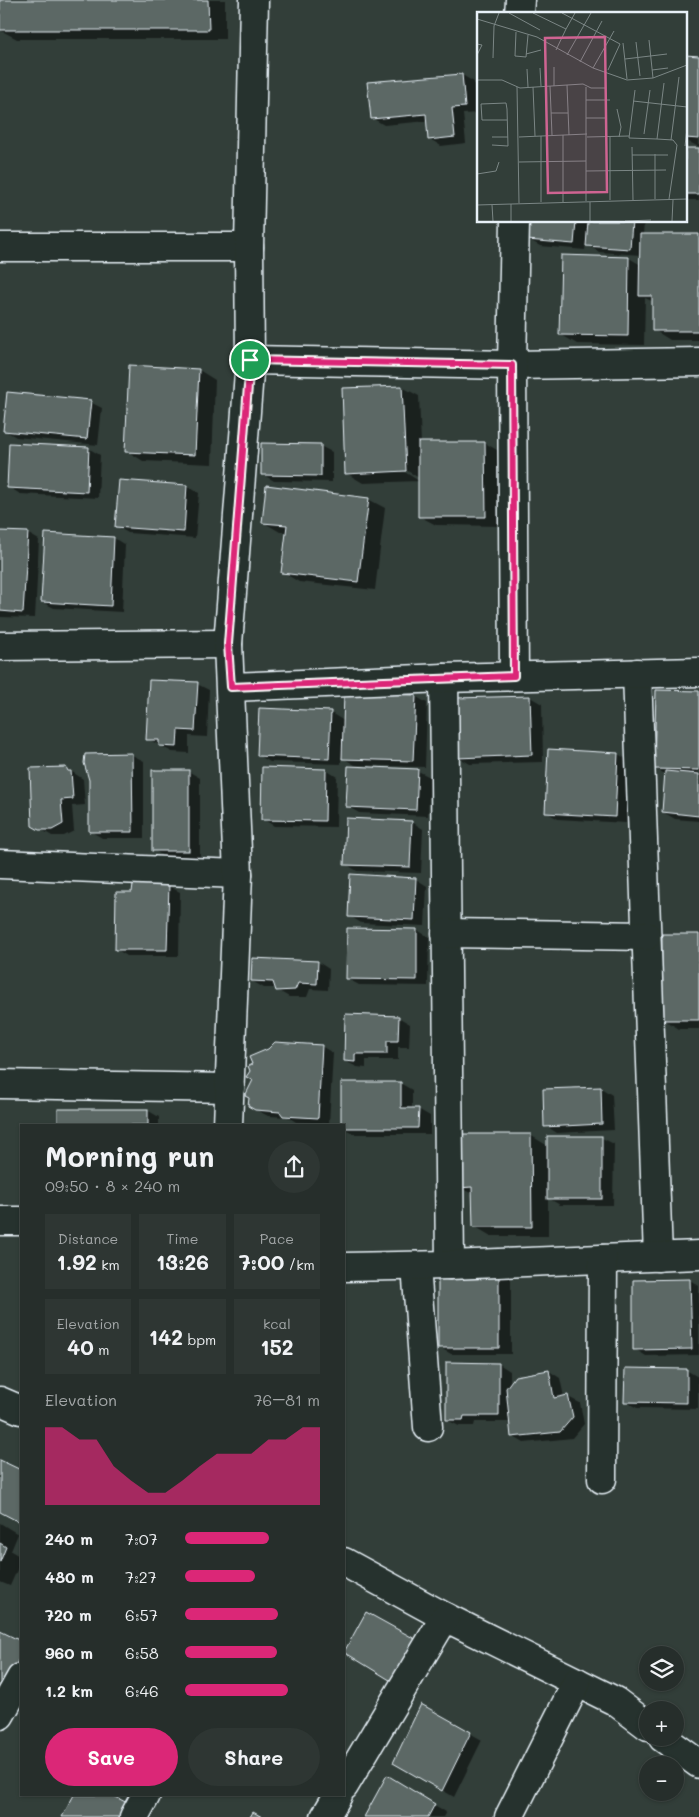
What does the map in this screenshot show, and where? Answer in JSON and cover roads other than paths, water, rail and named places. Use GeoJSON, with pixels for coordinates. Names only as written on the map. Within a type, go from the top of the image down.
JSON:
{"type":"FeatureCollection","features":[{"type":"Feature","properties":{"kind":"street"},"geometry":{"type":"LineString","coordinates":[[228,1124],[238,874],[228,644],[250,360],[249,247],[254,0]]}},
{"type":"Feature","properties":{"kind":"street"},"geometry":{"type":"LineString","coordinates":[[514,676],[512,365],[515,222]]}},
{"type":"Feature","properties":{"kind":"street"},"geometry":{"type":"LineString","coordinates":[[0,247],[249,247]]}},
{"type":"Feature","properties":{"kind":"street"},"geometry":{"type":"LineString","coordinates":[[250,360],[512,365],[699,362]]}},
{"type":"Feature","properties":{"kind":"street"},"geometry":{"type":"LineString","coordinates":[[0,646],[228,644]]}},
{"type":"Feature","properties":{"kind":"street"},"geometry":{"type":"LineString","coordinates":[[231,687],[444,678],[699,672]]}},
{"type":"Feature","properties":{"kind":"street"},"geometry":{"type":"LineString","coordinates":[[637,673],[658,1257]]}},
{"type":"Feature","properties":{"kind":"street"},"geometry":{"type":"LineString","coordinates":[[444,678],[450,1265]]}},
{"type":"Feature","properties":{"kind":"street"},"geometry":{"type":"LineString","coordinates":[[0,864],[238,874]]}},
{"type":"Feature","properties":{"kind":"street"},"geometry":{"type":"LineString","coordinates":[[446,933],[646,936]]}},
{"type":"Feature","properties":{"kind":"street"},"geometry":{"type":"LineString","coordinates":[[0,1084],[230,1088]]}},
{"type":"Feature","properties":{"kind":"street"},"geometry":{"type":"LineString","coordinates":[[0,1221],[20,1221]]}},
{"type":"Feature","properties":{"kind":"street"},"geometry":{"type":"LineString","coordinates":[[345,1267],[450,1265],[699,1255]]}},
{"type":"Feature","properties":{"kind":"street"},"geometry":{"type":"LineString","coordinates":[[602,1479],[603,1259]]}},
{"type":"Feature","properties":{"kind":"street"},"geometry":{"type":"LineString","coordinates":[[416,1266],[428,1427]]}},
{"type":"Feature","properties":{"kind":"street"},"geometry":{"type":"LineString","coordinates":[[0,1402],[20,1410]]}},
{"type":"Feature","properties":{"kind":"street"},"geometry":{"type":"LineString","coordinates":[[345,1563],[445,1617],[615,1701],[639,1719]]}},
{"type":"Feature","properties":{"kind":"street"},"geometry":{"type":"LineString","coordinates":[[345,1784],[445,1617]]}},
{"type":"Feature","properties":{"kind":"street"},"geometry":{"type":"LineString","coordinates":[[0,1715],[20,1680]]}},
{"type":"Feature","properties":{"kind":"street"},"geometry":{"type":"LineString","coordinates":[[509,1817],[577,1682]]}},
{"type":"Feature","properties":{"kind":"street"},"geometry":{"type":"LineString","coordinates":[[674,1746],[699,1764]]}},
{"type":"Feature","properties":{"kind":"street"},"geometry":{"type":"LineString","coordinates":[[134,1817],[145,1796]]}},
{"type":"Feature","properties":{"kind":"street"},"geometry":{"type":"LineString","coordinates":[[325,1817],[337,1796]]}}]}
